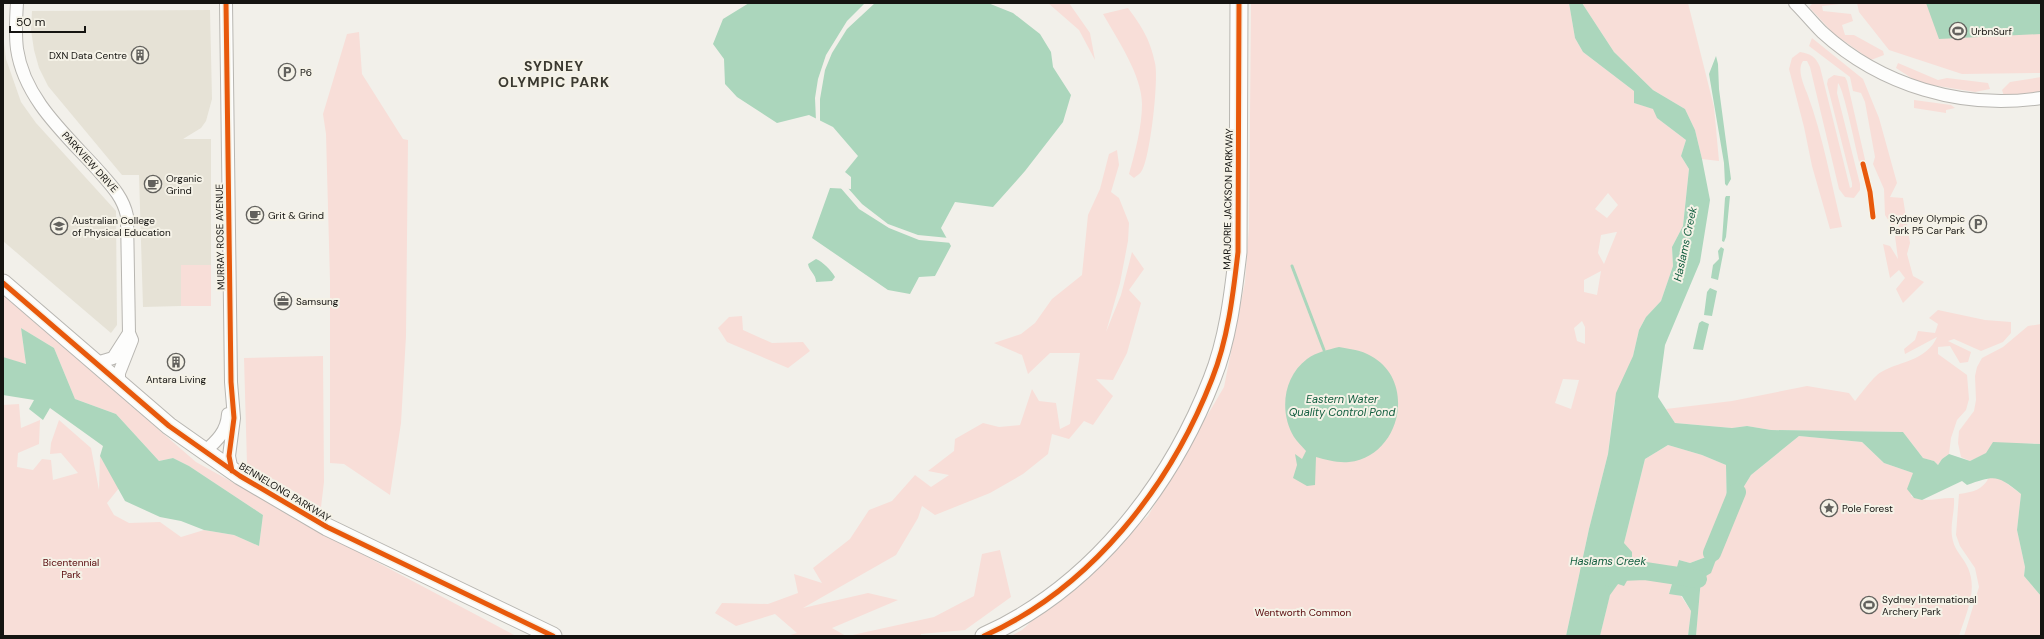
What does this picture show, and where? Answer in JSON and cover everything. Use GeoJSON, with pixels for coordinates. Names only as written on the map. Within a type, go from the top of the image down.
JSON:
{"type":"FeatureCollection","features":[{"type":"Feature","properties":{"kind":"street","name":"PARKVIEW DRIVE"},"geometry":{"type":"LineString","coordinates":[[17,3],[17,50],[30,89],[51,119],[113,188],[124,205],[126,216],[129,333],[132,340],[119,373],[119,383]]}},
{"type":"Feature","properties":{"kind":"street","name":"MURRAY ROSE AVENUE"},"geometry":{"type":"LineString","coordinates":[[226,3],[232,401],[234,418],[230,456],[232,471]]}},
{"type":"Feature","properties":{"kind":"street","name":"MARJORIE JACKSON PARKWAY"},"geometry":{"type":"LineString","coordinates":[[986,636],[1033,608],[1058,590],[1082,571],[1115,537],[1144,504],[1172,462],[1191,428],[1213,378],[1227,329],[1234,291],[1238,252],[1239,3]]}},
{"type":"Feature","properties":{"kind":"street"},"geometry":{"type":"LineString","coordinates":[[1795,3],[1822,32],[1867,66],[1912,86],[1949,96],[1981,101],[2022,101],[2041,98]]}},
{"type":"Feature","properties":{"kind":"street","name":"BENNELONG PARKWAY"},"geometry":{"type":"LineString","coordinates":[[3,283],[169,426],[232,471],[271,496],[327,527],[554,636]]}},
{"type":"Feature","properties":{"kind":"street"},"geometry":{"type":"LineString","coordinates":[[98,366],[103,361],[113,358],[129,333]]}},
{"type":"Feature","properties":{"kind":"street","name":"MURRAY ROSE AVENUE"},"geometry":{"type":"LineString","coordinates":[[205,451],[219,439],[225,430],[229,406],[232,401]]}},
{"type":"Feature","properties":{"kind":"shaded area"},"geometry":{"type":"Polygon","coordinates":[[[210,10],[212,99],[206,121],[201,128],[183,139],[211,139],[211,265],[181,265],[181,306],[143,307],[139,175],[122,175],[48,86],[39,68],[34,50],[31,30],[32,11],[210,10]]]}},
{"type":"Feature","properties":{"kind":"shaded area","name":"Australian College of Physical Education"},"geometry":{"type":"Polygon","coordinates":[[[3,34],[6,59],[21,102],[36,123],[116,211],[117,325],[111,333],[3,241],[3,34]]]}},
{"type":"Feature","properties":{"kind":"green space"},"geometry":{"type":"Polygon","coordinates":[[[1048,3],[1069,3],[1090,33],[1095,60],[1079,30],[1048,3]]]}},
{"type":"Feature","properties":{"kind":"green space","name":"Wentworth Common"},"geometry":{"type":"Polygon","coordinates":[[[1251,3],[1569,3],[1575,38],[1583,52],[1634,91],[1634,103],[1654,109],[1657,118],[1686,140],[1681,156],[1689,169],[1683,226],[1672,247],[1673,266],[1661,301],[1646,317],[1639,330],[1633,356],[1614,404],[1608,454],[1589,529],[1566,636],[1011,636],[1022,630],[1148,516],[1224,387],[1245,282],[1249,228],[1251,3]],[[1608,193],[1595,209],[1607,218],[1618,205],[1608,193]],[[1617,232],[1601,235],[1598,253],[1604,264],[1617,232]],[[1601,271],[1584,280],[1584,292],[1597,295],[1601,271]],[[1582,321],[1574,328],[1577,341],[1585,344],[1585,327],[1582,321]],[[1563,379],[1555,403],[1571,409],[1579,380],[1563,379]]]}},
{"type":"Feature","properties":{"kind":"green space"},"geometry":{"type":"Polygon","coordinates":[[[1582,3],[1688,3],[1714,107],[1719,161],[1702,159],[1695,130],[1685,109],[1653,90],[1614,52],[1582,3]]]}},
{"type":"Feature","properties":{"kind":"green space"},"geometry":{"type":"Polygon","coordinates":[[[1813,3],[1849,3],[1822,6],[1823,11],[1851,14],[1853,21],[1842,25],[1845,35],[1854,35],[1883,51],[1884,55],[1871,60],[1834,34],[1809,7],[1813,3]]]}},
{"type":"Feature","properties":{"kind":"green space","name":"UrbnSurf"},"geometry":{"type":"Polygon","coordinates":[[[1857,3],[2041,3],[2041,73],[1962,74],[1889,50],[1859,12],[1857,3]]]}},
{"type":"Feature","properties":{"kind":"green space"},"geometry":{"type":"Polygon","coordinates":[[[1128,8],[1148,40],[1155,63],[1156,72],[1155,101],[1148,152],[1140,174],[1134,178],[1129,174],[1141,122],[1141,93],[1138,81],[1128,58],[1103,14],[1128,8]]]}},
{"type":"Feature","properties":{"kind":"green space"},"geometry":{"type":"Polygon","coordinates":[[[359,32],[362,74],[403,139],[408,140],[406,336],[401,423],[390,495],[344,464],[330,463],[330,281],[326,134],[323,114],[347,34],[359,32]]]}},
{"type":"Feature","properties":{"kind":"green space"},"geometry":{"type":"Polygon","coordinates":[[[1812,38],[1863,79],[1879,118],[1897,183],[1890,197],[1903,198],[1910,243],[1907,254],[1913,276],[1924,282],[1903,303],[1896,289],[1905,278],[1899,270],[1890,278],[1883,244],[1890,246],[1898,259],[1895,236],[1898,229],[1900,215],[1893,227],[1885,215],[1884,189],[1873,164],[1875,157],[1865,102],[1861,93],[1853,91],[1850,77],[1809,46],[1812,38]]]}},
{"type":"Feature","properties":{"kind":"green space"},"geometry":{"type":"Polygon","coordinates":[[[1800,52],[1812,56],[1820,67],[1850,188],[1852,187],[1852,183],[1827,84],[1828,79],[1834,75],[1845,77],[1847,81],[1866,164],[1860,165],[1847,108],[1838,83],[1837,93],[1860,184],[1860,190],[1854,198],[1845,197],[1839,189],[1810,67],[1807,61],[1803,61],[1801,64],[1801,77],[1813,109],[1842,227],[1830,229],[1812,166],[1804,127],[1789,69],[1792,58],[1800,52]]]}},
{"type":"Feature","properties":{"kind":"green space"},"geometry":{"type":"Polygon","coordinates":[[[1898,63],[1938,80],[1947,78],[1988,83],[1990,89],[1975,92],[1919,83],[1896,68],[1898,63]]]}},
{"type":"Feature","properties":{"kind":"green space"},"geometry":{"type":"Polygon","coordinates":[[[2041,77],[2041,93],[2004,96],[2002,90],[2010,82],[2041,77]]]}},
{"type":"Feature","properties":{"kind":"green space"},"geometry":{"type":"Polygon","coordinates":[[[1914,100],[1951,105],[1955,108],[1946,110],[1946,113],[1914,108],[1914,100]]]}},
{"type":"Feature","properties":{"kind":"green space"},"geometry":{"type":"Polygon","coordinates":[[[1117,150],[1119,165],[1111,192],[1119,198],[1129,223],[1128,241],[1120,283],[1106,332],[1121,295],[1132,252],[1144,269],[1129,290],[1141,303],[1127,353],[1113,380],[1096,379],[1113,396],[1093,425],[1084,421],[1069,439],[1052,434],[1048,454],[1023,474],[990,493],[935,515],[922,506],[918,518],[896,555],[803,608],[868,593],[898,600],[832,628],[846,636],[787,636],[797,633],[775,614],[736,626],[715,613],[722,603],[768,604],[798,593],[794,574],[822,583],[813,568],[850,539],[869,510],[892,501],[915,475],[931,487],[949,475],[928,471],[954,451],[955,439],[983,423],[999,427],[1020,425],[1032,389],[1039,401],[1056,403],[1060,429],[1070,424],[1080,353],[1050,353],[1028,374],[1022,355],[994,343],[1021,334],[1035,323],[1052,299],[1082,275],[1088,215],[1100,189],[1109,154],[1117,150]]]}},
{"type":"Feature","properties":{"kind":"green space"},"geometry":{"type":"Polygon","coordinates":[[[181,265],[211,265],[211,306],[181,306],[181,265]]]}},
{"type":"Feature","properties":{"kind":"green space","name":"Bicentennial Park"},"geometry":{"type":"Polygon","coordinates":[[[3,295],[196,462],[371,559],[516,636],[3,636],[3,405],[19,404],[21,428],[40,420],[39,444],[18,453],[17,467],[33,470],[42,459],[51,460],[53,480],[78,473],[61,453],[50,454],[51,443],[59,420],[91,448],[99,490],[100,456],[119,488],[107,503],[114,515],[129,523],[160,522],[181,537],[204,530],[234,535],[259,546],[263,515],[189,466],[173,458],[159,461],[116,414],[75,399],[54,348],[21,328],[26,364],[3,358],[3,295]]]}},
{"type":"Feature","properties":{"kind":"green space"},"geometry":{"type":"Polygon","coordinates":[[[1938,310],[1985,320],[2011,322],[2011,333],[2003,342],[1981,351],[1954,339],[1948,341],[1971,352],[1968,362],[1960,363],[1950,346],[1938,347],[1938,354],[1967,375],[1969,399],[1966,410],[1957,420],[1951,438],[1949,454],[1942,459],[1938,465],[1934,461],[1923,458],[1903,432],[1771,430],[1747,426],[1732,428],[1675,423],[1666,409],[1732,401],[1807,386],[1849,393],[1855,401],[1872,380],[1880,373],[1921,355],[1933,345],[1937,337],[1905,354],[1904,349],[1915,340],[1918,331],[1935,333],[1938,324],[1929,318],[1938,310]]]}},
{"type":"Feature","properties":{"kind":"green space"},"geometry":{"type":"Polygon","coordinates":[[[742,316],[743,330],[772,343],[803,342],[810,351],[788,368],[727,342],[718,328],[729,317],[742,316]]]}},
{"type":"Feature","properties":{"kind":"green space"},"geometry":{"type":"Polygon","coordinates":[[[2041,324],[2041,444],[2032,443],[2005,447],[1970,461],[1961,457],[1958,443],[1959,431],[1974,411],[1976,400],[1975,376],[1977,367],[1982,358],[2003,347],[2028,326],[2041,324]]]}},
{"type":"Feature","properties":{"kind":"green space"},"geometry":{"type":"Polygon","coordinates":[[[323,356],[324,482],[321,507],[247,464],[244,358],[323,356]]]}},
{"type":"Feature","properties":{"kind":"green space"},"geometry":{"type":"Polygon","coordinates":[[[1799,436],[1862,442],[1884,463],[1913,473],[1911,496],[1921,500],[1954,498],[1952,525],[1953,541],[1968,568],[1972,585],[1968,610],[1959,636],[1696,636],[1701,579],[1723,541],[1719,527],[1706,557],[1690,563],[1679,560],[1669,593],[1681,596],[1691,611],[1688,636],[1600,636],[1610,594],[1618,584],[1624,543],[1645,459],[1668,445],[1702,455],[1726,465],[1727,514],[1751,475],[1799,436]]]}},
{"type":"Feature","properties":{"kind":"green space"},"geometry":{"type":"Polygon","coordinates":[[[1989,477],[2001,479],[2021,494],[2017,530],[2025,567],[2024,576],[2041,596],[2041,636],[1964,636],[1979,587],[1975,568],[1960,546],[1956,535],[1959,494],[1981,488],[1989,477]]]}},
{"type":"Feature","properties":{"kind":"green space"},"geometry":{"type":"Polygon","coordinates":[[[1000,550],[1011,597],[965,630],[921,634],[921,636],[848,636],[934,617],[974,596],[982,554],[1000,550]]]}},
{"type":"Feature","properties":{"kind":"water"},"geometry":{"type":"Polygon","coordinates":[[[749,3],[988,3],[1013,13],[1040,34],[1051,52],[1053,67],[1071,95],[1063,122],[1025,171],[993,207],[955,202],[941,228],[951,246],[935,276],[919,277],[910,294],[888,290],[812,238],[830,188],[851,189],[851,177],[845,172],[858,156],[833,127],[809,115],[777,123],[737,97],[725,84],[724,59],[713,44],[723,19],[749,3]]]}},
{"type":"Feature","properties":{"kind":"water","name":"Haslams Creek"},"geometry":{"type":"Polygon","coordinates":[[[1569,3],[1582,3],[1614,52],[1653,90],[1685,109],[1695,130],[1710,200],[1700,262],[1665,345],[1658,397],[1675,423],[1732,428],[1747,426],[1771,430],[1903,432],[1923,458],[1934,461],[1938,465],[1942,459],[1949,454],[1970,461],[1986,453],[1993,442],[2041,444],[2041,596],[2024,576],[2025,567],[2017,530],[2021,494],[2001,480],[1991,478],[1967,485],[1962,481],[1922,500],[1914,498],[1907,489],[1913,473],[1884,463],[1862,442],[1799,436],[1751,475],[1727,514],[1726,465],[1702,455],[1668,445],[1645,459],[1624,543],[1632,552],[1632,572],[1624,586],[1618,584],[1610,595],[1600,636],[1566,636],[1589,529],[1608,454],[1616,393],[1633,356],[1639,330],[1646,317],[1661,301],[1673,266],[1672,247],[1683,226],[1689,169],[1681,156],[1686,140],[1657,118],[1653,109],[1634,103],[1634,91],[1583,52],[1575,38],[1569,3]]]}},
{"type":"Feature","properties":{"kind":"water"},"geometry":{"type":"Polygon","coordinates":[[[1926,3],[2041,3],[2041,34],[1939,39],[1926,3]]]}},
{"type":"Feature","properties":{"kind":"water"},"geometry":{"type":"Polygon","coordinates":[[[1716,56],[1731,179],[1727,186],[1725,184],[1724,163],[1709,74],[1716,56]]]}},
{"type":"Feature","properties":{"kind":"water"},"geometry":{"type":"Polygon","coordinates":[[[1726,196],[1730,196],[1726,237],[1724,242],[1722,241],[1726,196]]]}},
{"type":"Feature","properties":{"kind":"water"},"geometry":{"type":"Polygon","coordinates":[[[1721,247],[1724,249],[1718,280],[1711,278],[1713,265],[1719,259],[1718,251],[1721,247]]]}},
{"type":"Feature","properties":{"kind":"water"},"geometry":{"type":"Polygon","coordinates":[[[816,259],[824,264],[833,274],[835,277],[832,281],[816,282],[808,264],[816,259]]]}},
{"type":"Feature","properties":{"kind":"water"},"geometry":{"type":"Polygon","coordinates":[[[1710,288],[1717,291],[1712,316],[1704,315],[1707,292],[1710,288]]]}},
{"type":"Feature","properties":{"kind":"water"},"geometry":{"type":"Polygon","coordinates":[[[1702,321],[1709,324],[1703,350],[1693,349],[1699,323],[1702,321]]]}},
{"type":"Feature","properties":{"kind":"water"},"geometry":{"type":"Polygon","coordinates":[[[21,328],[54,348],[75,399],[116,414],[159,461],[173,458],[189,466],[263,515],[259,546],[234,535],[204,530],[181,521],[160,517],[125,501],[100,456],[103,446],[50,408],[43,420],[29,409],[34,400],[3,395],[3,357],[26,364],[21,328]]]}},
{"type":"Feature","properties":{"kind":"water","name":"Eastern Water Quality Control Pond"},"geometry":{"type":"Polygon","coordinates":[[[1339,347],[1363,352],[1371,356],[1385,367],[1394,382],[1398,399],[1397,416],[1391,432],[1381,446],[1367,457],[1345,462],[1332,461],[1316,457],[1315,485],[1307,486],[1293,478],[1297,465],[1295,454],[1302,459],[1306,451],[1295,439],[1286,417],[1285,406],[1288,385],[1299,366],[1307,359],[1326,350],[1339,347]]]}},
{"type":"Feature","properties":{"kind":"water"},"geometry":{"type":"Polygon","coordinates":[[[1719,526],[1723,541],[1711,573],[1701,579],[1696,636],[1688,636],[1691,611],[1682,596],[1669,594],[1679,560],[1690,563],[1706,557],[1719,526]]]}},
{"type":"Feature","properties":{"kind":"pier"},"geometry":{"type":"Polygon","coordinates":[[[865,3],[875,3],[847,29],[832,53],[825,70],[820,99],[820,123],[816,121],[815,98],[818,79],[826,55],[847,21],[865,3]]]}},
{"type":"Feature","properties":{"kind":"pier"},"geometry":{"type":"Polygon","coordinates":[[[839,186],[847,187],[862,204],[888,224],[918,235],[949,238],[952,243],[919,240],[889,228],[859,209],[839,186]]]}},
{"type":"Feature","properties":{"kind":"waterway"},"geometry":{"type":"LineString","coordinates":[[1292,266],[1324,350]]}},
{"type":"Feature","properties":{"kind":"waterway"},"geometry":{"type":"LineString","coordinates":[[1712,553],[1737,492]]}},
{"type":"Feature","properties":{"kind":"waterway","name":"Haslams Creek"},"geometry":{"type":"LineString","coordinates":[[1610,578],[1621,572],[1645,571],[1698,579]]}},
{"type":"Feature","properties":{"kind":"cycle path"},"geometry":{"type":"LineString","coordinates":[[226,3],[231,382],[234,418],[229,456],[232,471]]}},
{"type":"Feature","properties":{"kind":"cycle path"},"geometry":{"type":"LineString","coordinates":[[984,636],[1023,616],[1059,591],[1092,562],[1122,530],[1150,495],[1174,458],[1195,419],[1212,379],[1218,364],[1226,333],[1232,301],[1238,252],[1239,3]]}},
{"type":"Feature","properties":{"kind":"cycle path"},"geometry":{"type":"LineString","coordinates":[[1863,164],[1870,192],[1873,217]]}},
{"type":"Feature","properties":{"kind":"cycle path"},"geometry":{"type":"LineString","coordinates":[[3,283],[169,426],[240,476],[327,527],[553,636]]}},
{"type":"Feature","properties":{"kind":"place","name":"UrbnSurf"},"geometry":{"type":"Point","coordinates":[1958,31]}},
{"type":"Feature","properties":{"kind":"place","name":"DXN Data Centre"},"geometry":{"type":"Point","coordinates":[140,55]}},
{"type":"Feature","properties":{"kind":"place","name":"P6"},"geometry":{"type":"Point","coordinates":[287,72]}},
{"type":"Feature","properties":{"kind":"place","name":"Organic Grind"},"geometry":{"type":"Point","coordinates":[153,184]}},
{"type":"Feature","properties":{"kind":"place","name":"Grit & Grind"},"geometry":{"type":"Point","coordinates":[255,215]}},
{"type":"Feature","properties":{"kind":"place","name":"Sydney Olympic Park P5 Car Park"},"geometry":{"type":"Point","coordinates":[1978,224]}},
{"type":"Feature","properties":{"kind":"place","name":"Australian College of Physical Education"},"geometry":{"type":"Point","coordinates":[59,226]}},
{"type":"Feature","properties":{"kind":"place","name":"Samsung"},"geometry":{"type":"Point","coordinates":[283,301]}},
{"type":"Feature","properties":{"kind":"place","name":"Antara Living"},"geometry":{"type":"Point","coordinates":[176,362]}},
{"type":"Feature","properties":{"kind":"place","name":"Pole Forest"},"geometry":{"type":"Point","coordinates":[1829,508]}},
{"type":"Feature","properties":{"kind":"place","name":"Sydney International Archery Park"},"geometry":{"type":"Point","coordinates":[1869,605]}},
{"type":"Feature","properties":{"kind":"district","name":"SYDNEY OLYMPIC PARK"},"geometry":{"type":"Point","coordinates":[554,74]}}]}
